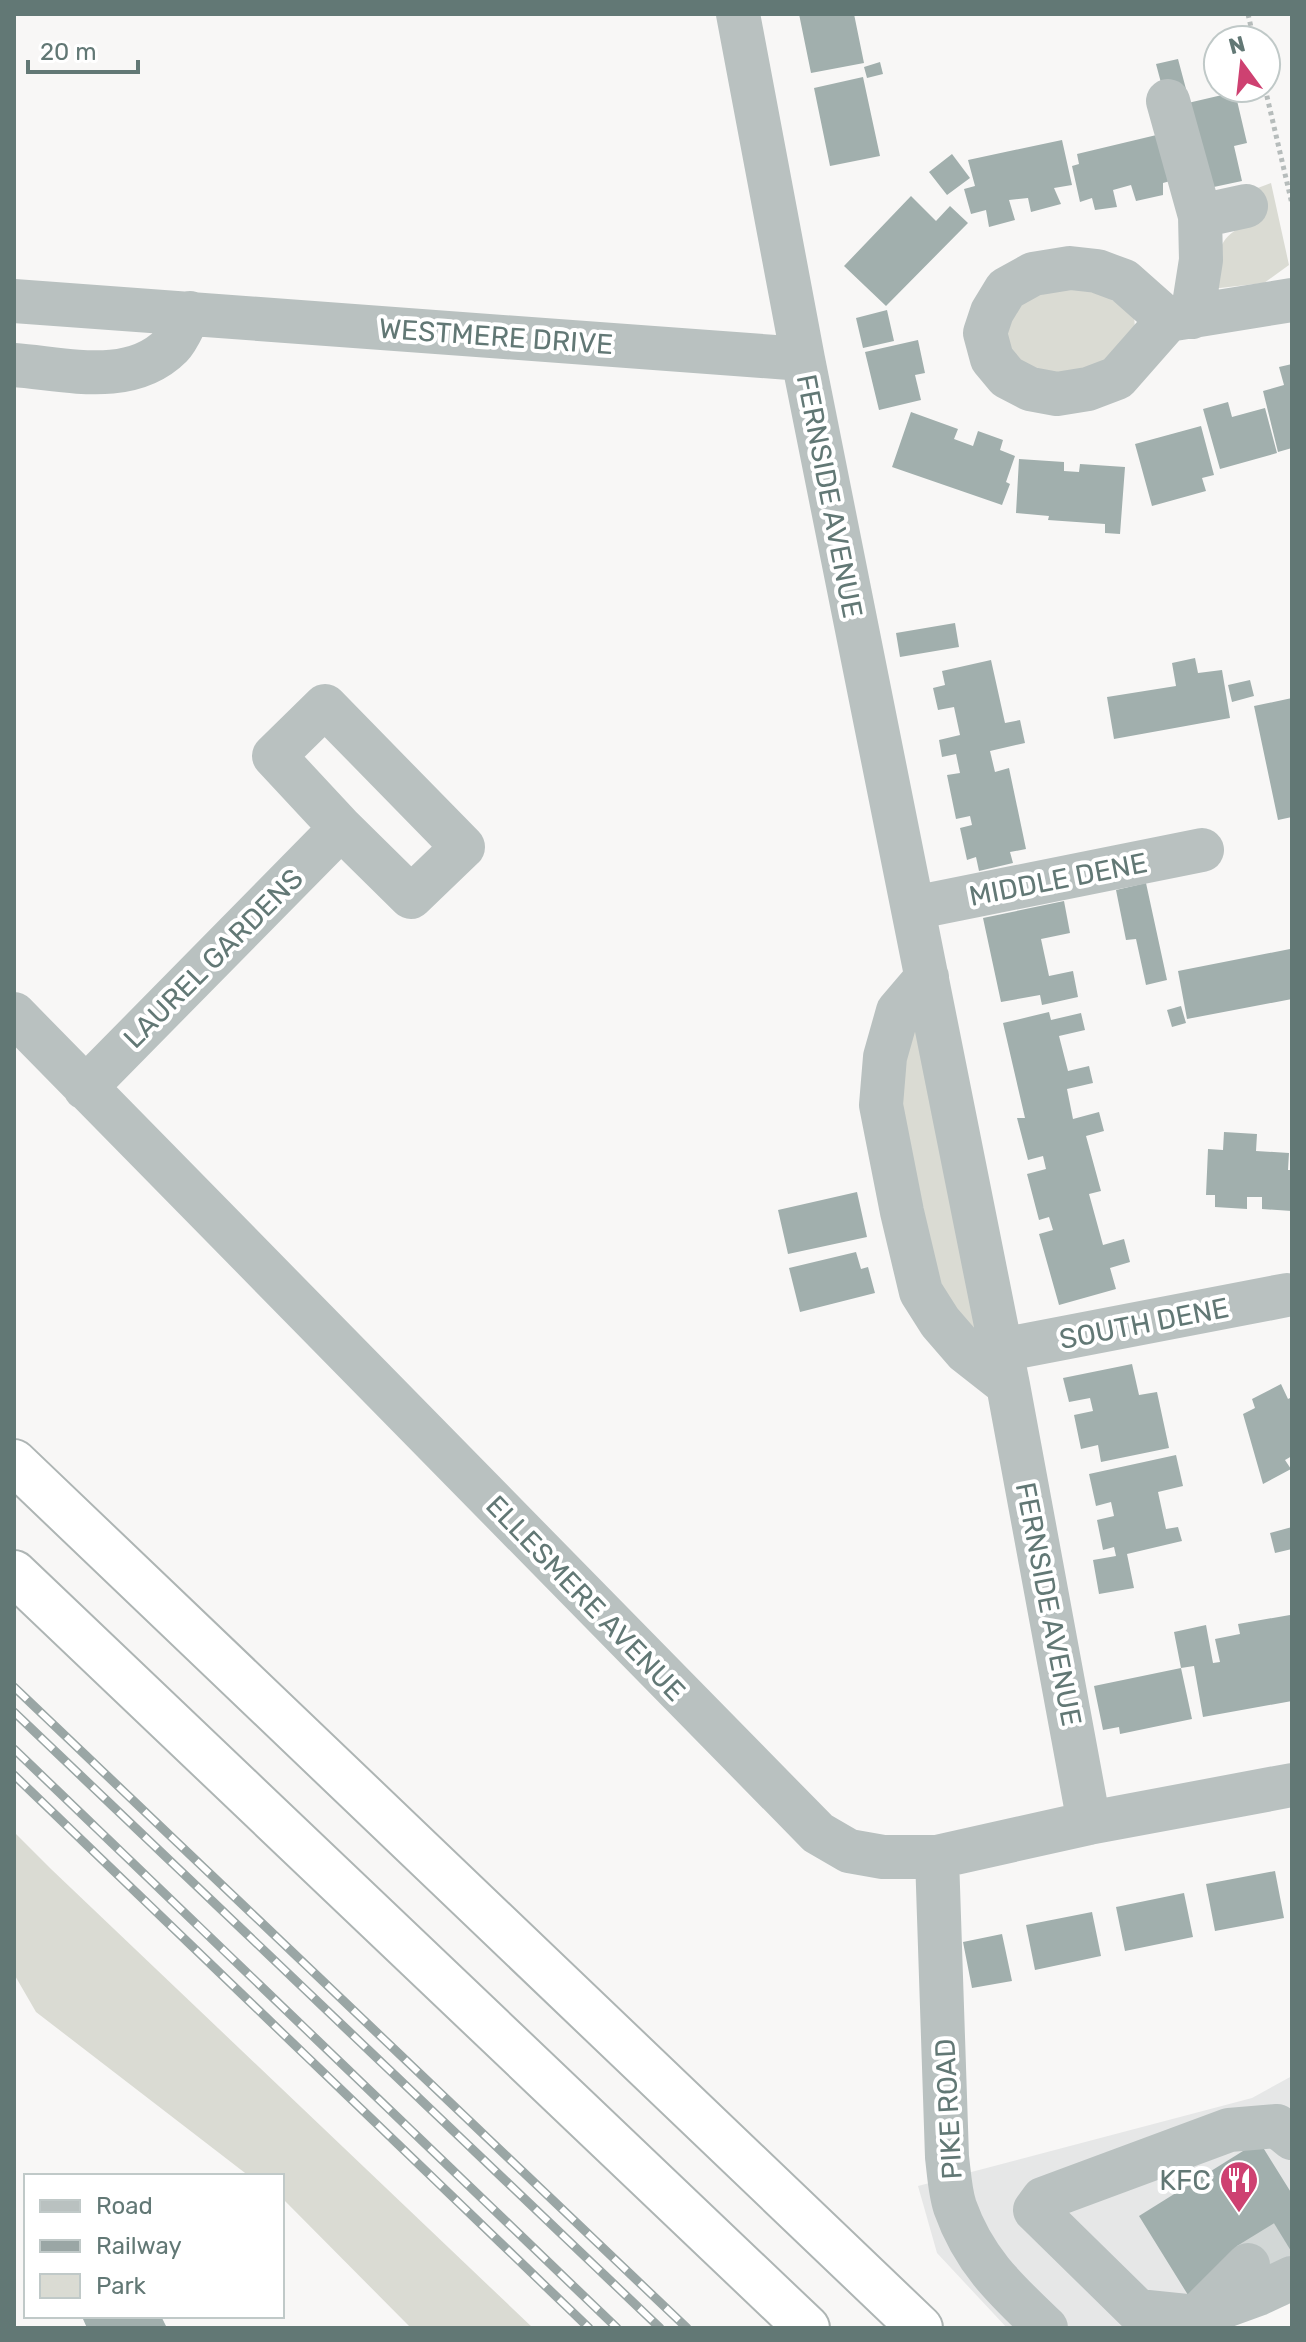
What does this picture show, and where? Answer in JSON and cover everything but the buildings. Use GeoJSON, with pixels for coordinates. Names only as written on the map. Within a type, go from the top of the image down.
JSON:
{"type":"FeatureCollection","features":[{"type":"Feature","properties":{"kind":"highway"},"geometry":{"type":"LineString","coordinates":[[14,1462],[920,2328]]}},
{"type":"Feature","properties":{"kind":"highway"},"geometry":{"type":"LineString","coordinates":[[14,1573],[807,2328]]}},
{"type":"Feature","properties":{"kind":"street","name":"FERNSIDE AVENUE"},"geometry":{"type":"LineString","coordinates":[[738,14],[803,359],[1004,1368],[1089,1823]]}},
{"type":"Feature","properties":{"kind":"street"},"geometry":{"type":"LineString","coordinates":[[1168,101],[1200,216],[1201,260],[1180,318],[1292,300]]}},
{"type":"Feature","properties":{"kind":"street"},"geometry":{"type":"LineString","coordinates":[[1200,216],[1246,206]]}},
{"type":"Feature","properties":{"kind":"street","name":"WESTMERE DRIVE"},"geometry":{"type":"LineString","coordinates":[[14,301],[803,359]]}},
{"type":"Feature","properties":{"kind":"street"},"geometry":{"type":"LineString","coordinates":[[14,365],[109,373],[144,365],[172,345],[190,313]]}},
{"type":"Feature","properties":{"kind":"street","name":"LAUREL GARDENS"},"geometry":{"type":"LineString","coordinates":[[85,1088],[341,828]]}},
{"type":"Feature","properties":{"kind":"street","name":"MIDDLE DENE"},"geometry":{"type":"LineString","coordinates":[[913,908],[1202,850]]}},
{"type":"Feature","properties":{"kind":"street"},"geometry":{"type":"LineString","coordinates":[[927,977],[898,1011],[885,1057],[881,1105],[902,1212],[921,1292],[933,1312],[966,1352],[1004,1368]]}},
{"type":"Feature","properties":{"kind":"street","name":"ELLESMERE AVENUE"},"geometry":{"type":"LineString","coordinates":[[14,1014],[818,1833],[849,1851],[883,1857],[937,1857],[1089,1823],[1292,1785]]}},
{"type":"Feature","properties":{"kind":"street","name":"SOUTH DENE"},"geometry":{"type":"LineString","coordinates":[[1004,1368],[1287,1295]]}},
{"type":"Feature","properties":{"kind":"street","name":"PIKE ROAD"},"geometry":{"type":"LineString","coordinates":[[937,1857],[947,2157],[955,2206],[979,2257],[1004,2288],[1046,2328]]}},
{"type":"Feature","properties":{"kind":"street"},"geometry":{"type":"LineString","coordinates":[[1292,2138],[1277,2126],[1229,2130],[1043,2199],[1035,2210],[1138,2311],[1198,2322],[1292,2278]]}},
{"type":"Feature","properties":{"kind":"street"},"geometry":{"type":"LineString","coordinates":[[1198,2322],[1248,2265]]}},
{"type":"Feature","properties":{"kind":"path"},"geometry":{"type":"LineString","coordinates":[[1269,104],[1292,204]]}},
{"type":"Feature","properties":{"kind":"shaded area"},"geometry":{"type":"Polygon","coordinates":[[[1292,2076],[1292,2302],[1287,2305],[1221,2328],[1007,2328],[937,2253],[918,2186],[1252,2098],[1292,2076]]]}},
{"type":"Feature","properties":{"kind":"green space"},"geometry":{"type":"Polygon","coordinates":[[[1271,183],[1289,265],[1264,283],[1211,289],[1223,243],[1237,230],[1263,219],[1255,189],[1271,183]]]}},
{"type":"Feature","properties":{"kind":"green space"},"geometry":{"type":"Polygon","coordinates":[[[1087,285],[1134,313],[1135,330],[1126,346],[1089,370],[1048,376],[1012,356],[1003,332],[1019,299],[1087,285]]]}},
{"type":"Feature","properties":{"kind":"green space"},"geometry":{"type":"Polygon","coordinates":[[[916,1025],[977,1334],[929,1288],[895,1123],[902,1030],[916,1025]]]}},
{"type":"Feature","properties":{"kind":"green space"},"geometry":{"type":"Polygon","coordinates":[[[14,1832],[533,2328],[411,2328],[284,2200],[284,2174],[246,2174],[36,2012],[14,1974],[14,1832]]]}},
{"type":"Feature","properties":{"kind":"tunnel"},"geometry":{"type":"LineString","coordinates":[[1248,2265],[1292,2238]]}},
{"type":"Feature","properties":{"kind":"railway"},"geometry":{"type":"LineString","coordinates":[[14,1687],[687,2328]]}},
{"type":"Feature","properties":{"kind":"railway"},"geometry":{"type":"LineString","coordinates":[[14,1712],[660,2328]]}},
{"type":"Feature","properties":{"kind":"railway"},"geometry":{"type":"LineString","coordinates":[[14,1749],[617,2328]]}},
{"type":"Feature","properties":{"kind":"railway"},"geometry":{"type":"LineString","coordinates":[[14,1775],[589,2328]]}},
{"type":"Feature","properties":{"kind":"place","name":"KFC"},"geometry":{"type":"Point","coordinates":[1239,2214]}}]}
